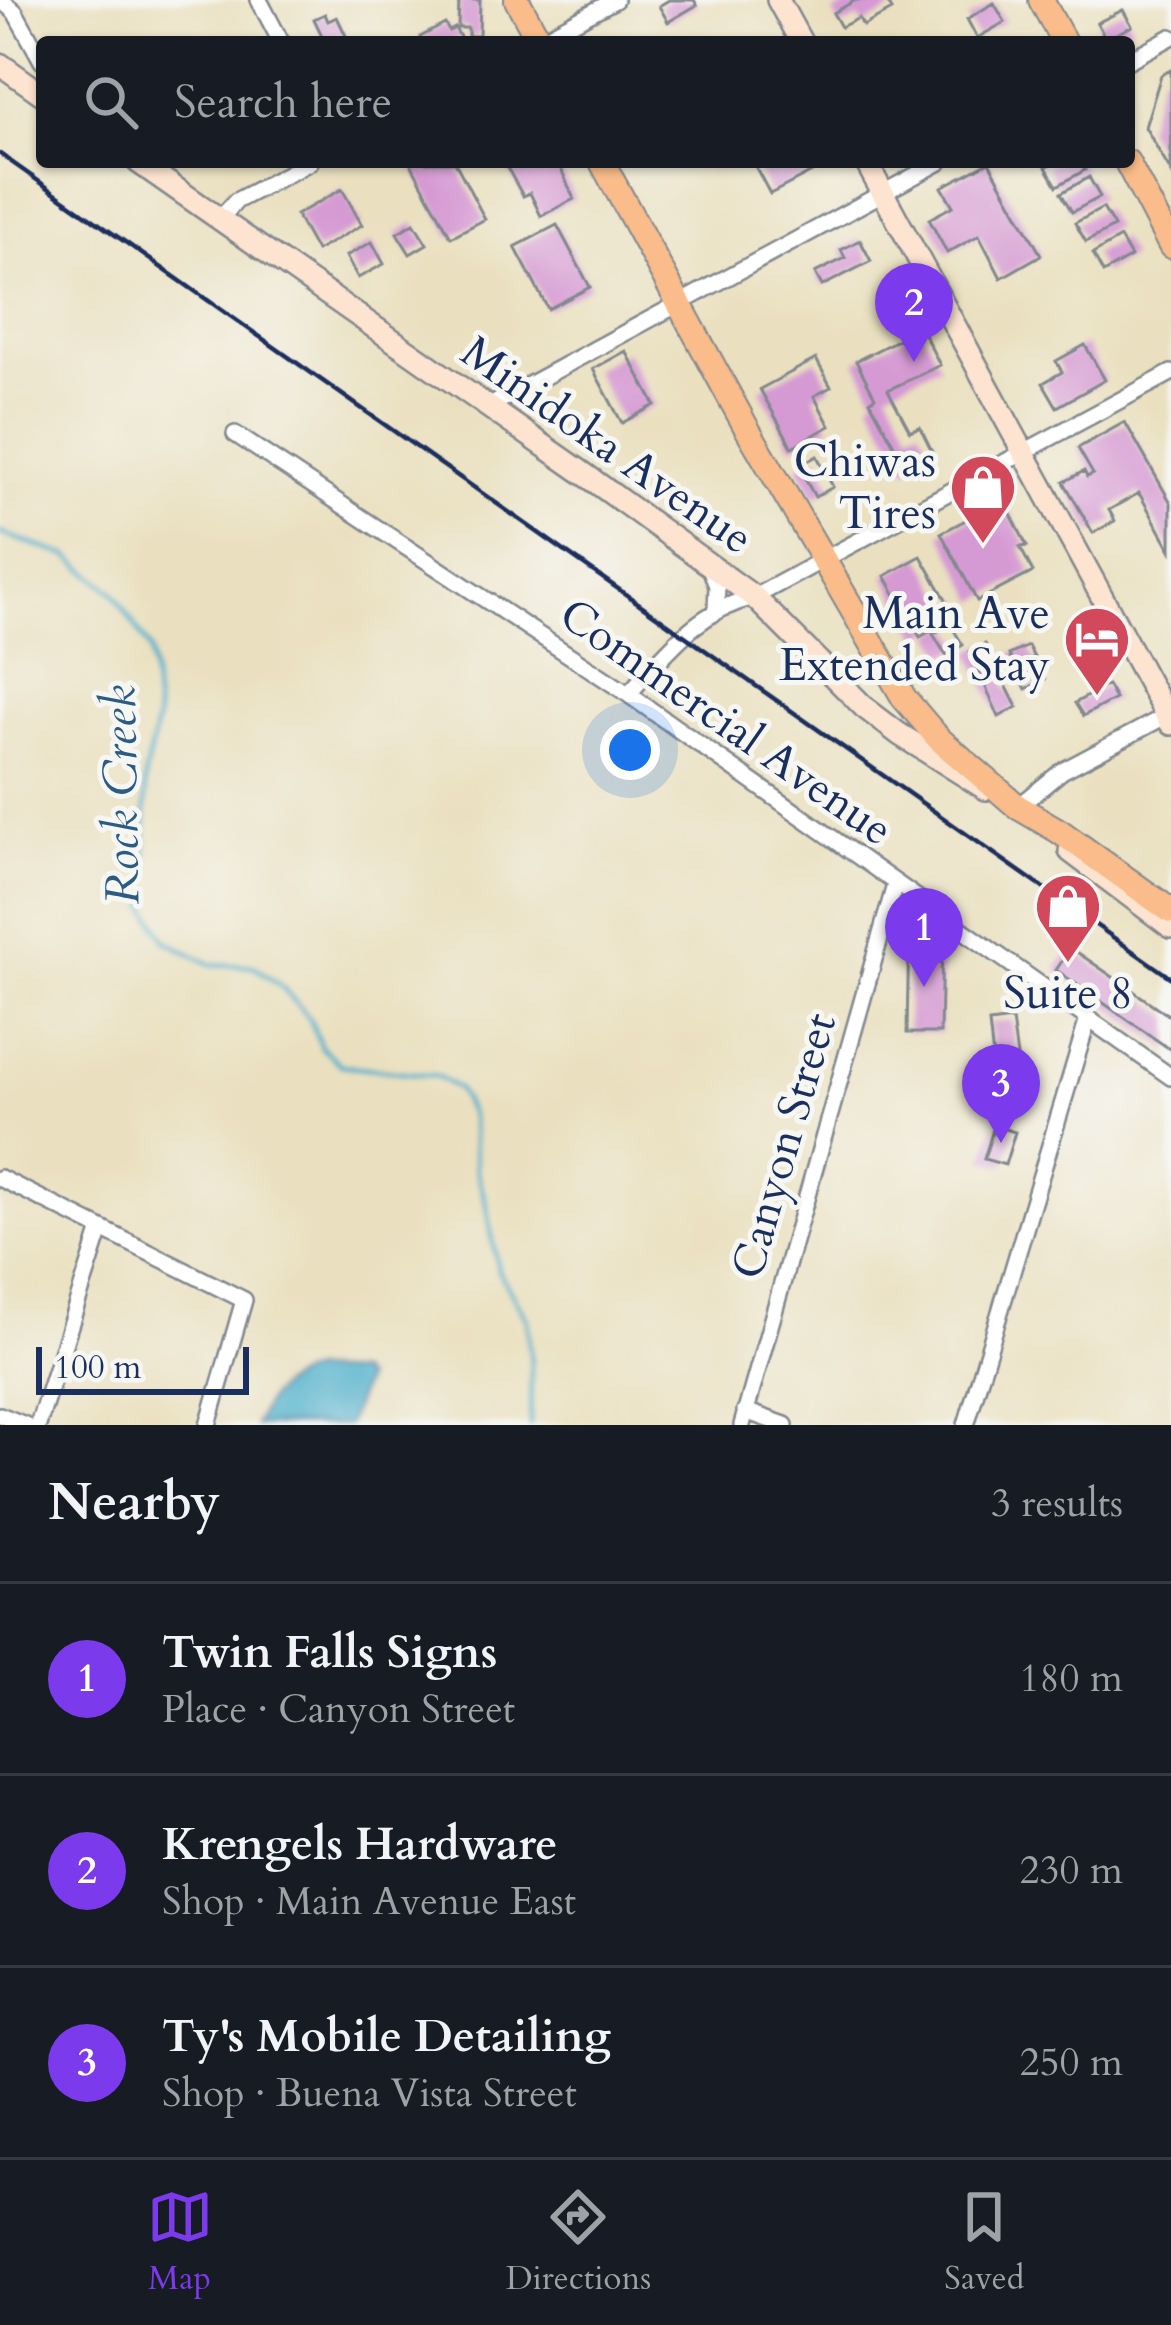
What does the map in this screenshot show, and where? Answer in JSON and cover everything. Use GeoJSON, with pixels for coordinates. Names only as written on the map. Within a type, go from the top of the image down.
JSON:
{"type":"FeatureCollection","features":[{"type":"Feature","properties":{"kind":"main road"},"geometry":{"type":"LineString","coordinates":[[517,0],[535,36]]}},
{"type":"Feature","properties":{"kind":"main road"},"geometry":{"type":"LineString","coordinates":[[1042,0],[1061,36]]}},
{"type":"Feature","properties":{"kind":"main road"},"geometry":{"type":"LineString","coordinates":[[605,168],[677,304],[904,698],[939,739],[1023,811],[1059,830],[1171,911]]}},
{"type":"Feature","properties":{"kind":"main road"},"geometry":{"type":"LineString","coordinates":[[1130,168],[1171,246]]}},
{"type":"Feature","properties":{"kind":"street"},"geometry":{"type":"LineString","coordinates":[[1,0],[15,11],[36,50]]}},
{"type":"Feature","properties":{"kind":"street"},"geometry":{"type":"LineString","coordinates":[[259,0],[278,36]]}},
{"type":"Feature","properties":{"kind":"street"},"geometry":{"type":"LineString","coordinates":[[547,36],[615,0]]}},
{"type":"Feature","properties":{"kind":"street"},"geometry":{"type":"LineString","coordinates":[[778,0],[798,36]]}},
{"type":"Feature","properties":{"kind":"street"},"geometry":{"type":"LineString","coordinates":[[1135,57],[1171,37]]}},
{"type":"Feature","properties":{"kind":"street"},"geometry":{"type":"LineString","coordinates":[[0,64],[36,90]]}},
{"type":"Feature","properties":{"kind":"street","name":"Minidoka Avenue"},"geometry":{"type":"LineString","coordinates":[[146,168],[754,597],[865,708],[953,770],[1023,811],[1097,874],[1171,927]]}},
{"type":"Feature","properties":{"kind":"street"},"geometry":{"type":"LineString","coordinates":[[219,220],[236,201],[299,168]]}},
{"type":"Feature","properties":{"kind":"street"},"geometry":{"type":"LineString","coordinates":[[869,168],[1170,718],[1062,771],[1023,811]]}},
{"type":"Feature","properties":{"kind":"street"},"geometry":{"type":"LineString","coordinates":[[488,407],[929,168]]}},
{"type":"Feature","properties":{"kind":"street"},"geometry":{"type":"LineString","coordinates":[[628,694],[682,634],[716,609],[754,597],[1171,373]]}},
{"type":"Feature","properties":{"kind":"street","name":"Commercial Avenue"},"geometry":{"type":"LineString","coordinates":[[235,434],[628,694],[1171,1077]]}},
{"type":"Feature","properties":{"kind":"street"},"geometry":{"type":"LineString","coordinates":[[710,565],[717,586],[716,609]]}},
{"type":"Feature","properties":{"kind":"street"},"geometry":{"type":"LineString","coordinates":[[1059,830],[1118,860],[1171,896]]}},
{"type":"Feature","properties":{"kind":"street","name":"Canyon Street"},"geometry":{"type":"LineString","coordinates":[[744,1418],[896,885]]}},
{"type":"Feature","properties":{"kind":"street"},"geometry":{"type":"LineString","coordinates":[[965,1425],[1088,1019]]}},
{"type":"Feature","properties":{"kind":"street"},"geometry":{"type":"LineString","coordinates":[[0,1178],[244,1300],[208,1425]]}},
{"type":"Feature","properties":{"kind":"street"},"geometry":{"type":"LineString","coordinates":[[38,1425],[101,1229]]}},
{"type":"Feature","properties":{"kind":"street"},"geometry":{"type":"LineString","coordinates":[[0,1415],[25,1425]]}},
{"type":"Feature","properties":{"kind":"street"},"geometry":{"type":"LineString","coordinates":[[744,1418],[785,1425]]}},
{"type":"Feature","properties":{"kind":"water"},"geometry":{"type":"Polygon","coordinates":[[[312,1371],[357,1373],[364,1380],[347,1425],[255,1425],[276,1390],[312,1371]]]}},
{"type":"Feature","properties":{"kind":"building"},"geometry":{"type":"Polygon","coordinates":[[[459,0],[480,0],[479,36],[468,36],[468,28],[458,28],[459,0]]]}},
{"type":"Feature","properties":{"kind":"building"},"geometry":{"type":"Polygon","coordinates":[[[669,0],[694,0],[697,5],[668,22],[659,6],[669,0]]]}},
{"type":"Feature","properties":{"kind":"building"},"geometry":{"type":"Polygon","coordinates":[[[856,0],[886,0],[892,10],[863,26],[859,18],[841,27],[833,13],[856,0]]]}},
{"type":"Feature","properties":{"kind":"building"},"geometry":{"type":"Polygon","coordinates":[[[994,3],[1005,22],[976,36],[967,19],[994,3]]]}},
{"type":"Feature","properties":{"kind":"building"},"geometry":{"type":"Polygon","coordinates":[[[1123,10],[1132,26],[1104,36],[1097,23],[1123,10]]]}},
{"type":"Feature","properties":{"kind":"building"},"geometry":{"type":"Polygon","coordinates":[[[325,14],[328,21],[337,17],[346,36],[322,36],[314,19],[325,14]]]}},
{"type":"Feature","properties":{"kind":"building"},"geometry":{"type":"Polygon","coordinates":[[[445,24],[459,36],[422,36],[445,24]]]}},
{"type":"Feature","properties":{"kind":"building"},"geometry":{"type":"Polygon","coordinates":[[[1171,70],[1171,172],[1145,127],[1161,75],[1171,70]]]}},
{"type":"Feature","properties":{"kind":"building"},"geometry":{"type":"Polygon","coordinates":[[[413,168],[458,168],[485,219],[451,237],[413,168]]]}},
{"type":"Feature","properties":{"kind":"building"},"geometry":{"type":"Polygon","coordinates":[[[507,168],[561,168],[574,199],[541,216],[530,193],[523,196],[507,168]]]}},
{"type":"Feature","properties":{"kind":"building"},"geometry":{"type":"Polygon","coordinates":[[[756,168],[820,168],[770,194],[756,168]]]}},
{"type":"Feature","properties":{"kind":"building"},"geometry":{"type":"Polygon","coordinates":[[[978,168],[992,168],[1041,255],[1001,278],[979,235],[947,253],[929,219],[953,206],[942,187],[978,168]]]}},
{"type":"Feature","properties":{"kind":"building"},"geometry":{"type":"Polygon","coordinates":[[[1047,168],[1085,170],[1057,186],[1047,168]]]}},
{"type":"Feature","properties":{"kind":"building"},"geometry":{"type":"Polygon","coordinates":[[[1089,177],[1100,197],[1072,212],[1061,193],[1089,177]]]}},
{"type":"Feature","properties":{"kind":"building"},"geometry":{"type":"Polygon","coordinates":[[[342,189],[362,225],[316,251],[296,215],[342,189]]]}},
{"type":"Feature","properties":{"kind":"building"},"geometry":{"type":"Polygon","coordinates":[[[1103,208],[1114,227],[1086,242],[1075,223],[1103,208]]]}},
{"type":"Feature","properties":{"kind":"building"},"geometry":{"type":"Polygon","coordinates":[[[414,223],[427,244],[410,254],[397,233],[414,223]]]}},
{"type":"Feature","properties":{"kind":"building"},"geometry":{"type":"Polygon","coordinates":[[[557,225],[590,287],[548,309],[515,247],[557,225]]]}},
{"type":"Feature","properties":{"kind":"building"},"geometry":{"type":"Polygon","coordinates":[[[1120,238],[1131,257],[1103,273],[1093,254],[1120,238]]]}},
{"type":"Feature","properties":{"kind":"building"},"geometry":{"type":"Polygon","coordinates":[[[860,240],[871,261],[822,286],[815,273],[845,258],[841,250],[860,240]]]}},
{"type":"Feature","properties":{"kind":"building"},"geometry":{"type":"Polygon","coordinates":[[[372,242],[384,264],[358,278],[346,256],[372,242]]]}},
{"type":"Feature","properties":{"kind":"building"},"geometry":{"type":"Polygon","coordinates":[[[921,328],[940,365],[888,390],[910,431],[920,427],[934,455],[907,469],[870,401],[875,397],[856,361],[921,328]]]}},
{"type":"Feature","properties":{"kind":"building"},"geometry":{"type":"Polygon","coordinates":[[[1085,345],[1105,380],[1057,407],[1043,383],[1062,372],[1056,361],[1085,345]]]}},
{"type":"Feature","properties":{"kind":"building"},"geometry":{"type":"Polygon","coordinates":[[[626,351],[655,405],[622,423],[593,369],[626,351]]]}},
{"type":"Feature","properties":{"kind":"building"},"geometry":{"type":"Polygon","coordinates":[[[816,359],[831,387],[814,396],[830,426],[792,447],[760,389],[816,359]]]}},
{"type":"Feature","properties":{"kind":"building"},"geometry":{"type":"Polygon","coordinates":[[[1125,422],[1171,503],[1171,550],[1139,493],[1109,510],[1115,521],[1093,533],[1064,482],[1084,471],[1087,477],[1093,474],[1078,448],[1125,422]]]}},
{"type":"Feature","properties":{"kind":"building"},"geometry":{"type":"Polygon","coordinates":[[[817,456],[833,487],[815,497],[798,466],[817,456]]]}},
{"type":"Feature","properties":{"kind":"building"},"geometry":{"type":"Polygon","coordinates":[[[1004,500],[1027,546],[1020,547],[1033,572],[977,601],[941,533],[1004,500]]]}},
{"type":"Feature","properties":{"kind":"building"},"geometry":{"type":"Polygon","coordinates":[[[921,556],[956,617],[920,637],[885,576],[921,556]]]}},
{"type":"Feature","properties":{"kind":"building"},"geometry":{"type":"Polygon","coordinates":[[[950,624],[963,645],[946,655],[933,634],[950,624]]]}},
{"type":"Feature","properties":{"kind":"building"},"geometry":{"type":"Polygon","coordinates":[[[985,644],[1017,707],[999,717],[970,652],[985,644]]]}},
{"type":"Feature","properties":{"kind":"building"},"geometry":{"type":"Polygon","coordinates":[[[1028,646],[1045,679],[1026,689],[1009,655],[1028,646]]]}},
{"type":"Feature","properties":{"kind":"building"},"geometry":{"type":"Polygon","coordinates":[[[1107,685],[1115,699],[1083,716],[1075,703],[1107,685]]]}},
{"type":"Feature","properties":{"kind":"building"},"geometry":{"type":"Polygon","coordinates":[[[909,929],[923,929],[923,941],[942,942],[940,1033],[907,1033],[909,929]]]}},
{"type":"Feature","properties":{"kind":"building"},"geometry":{"type":"Polygon","coordinates":[[[1071,948],[1171,1017],[1171,1050],[1056,970],[1071,948]]]}},
{"type":"Feature","properties":{"kind":"building"},"geometry":{"type":"Polygon","coordinates":[[[1012,1020],[1018,1064],[994,1067],[989,1023],[1012,1020]]]}},
{"type":"Feature","properties":{"kind":"building"},"geometry":{"type":"Polygon","coordinates":[[[994,1126],[1015,1132],[1005,1165],[984,1159],[994,1126]]]}},
{"type":"Feature","properties":{"kind":"waterway","name":"Rock Creek"},"geometry":{"type":"LineString","coordinates":[[0,533],[68,556],[113,592],[150,649],[157,719],[145,773],[147,907],[166,941],[210,964],[254,966],[284,989],[310,1020],[321,1047],[341,1065],[437,1076],[458,1089],[471,1117],[476,1170],[498,1271],[527,1319],[530,1425]]}},
{"type":"Feature","properties":{"kind":"railway"},"geometry":{"type":"LineString","coordinates":[[0,154],[1171,978]]}},
{"type":"Feature","properties":{"kind":"place","name":"Krengels Hardware"},"geometry":{"type":"Point","coordinates":[914,362]}},
{"type":"Feature","properties":{"kind":"place","name":"Chiwas Tires"},"geometry":{"type":"Point","coordinates":[983,546]}},
{"type":"Feature","properties":{"kind":"place","name":"Main Ave Extended Stay"},"geometry":{"type":"Point","coordinates":[1097,698]}},
{"type":"Feature","properties":{"kind":"place","name":"Suite 8"},"geometry":{"type":"Point","coordinates":[1068,965]}},
{"type":"Feature","properties":{"kind":"place","name":"Twin Falls Signs"},"geometry":{"type":"Point","coordinates":[924,987]}},
{"type":"Feature","properties":{"kind":"place","name":"Ty's Mobile Detailing"},"geometry":{"type":"Point","coordinates":[1001,1143]}}]}
